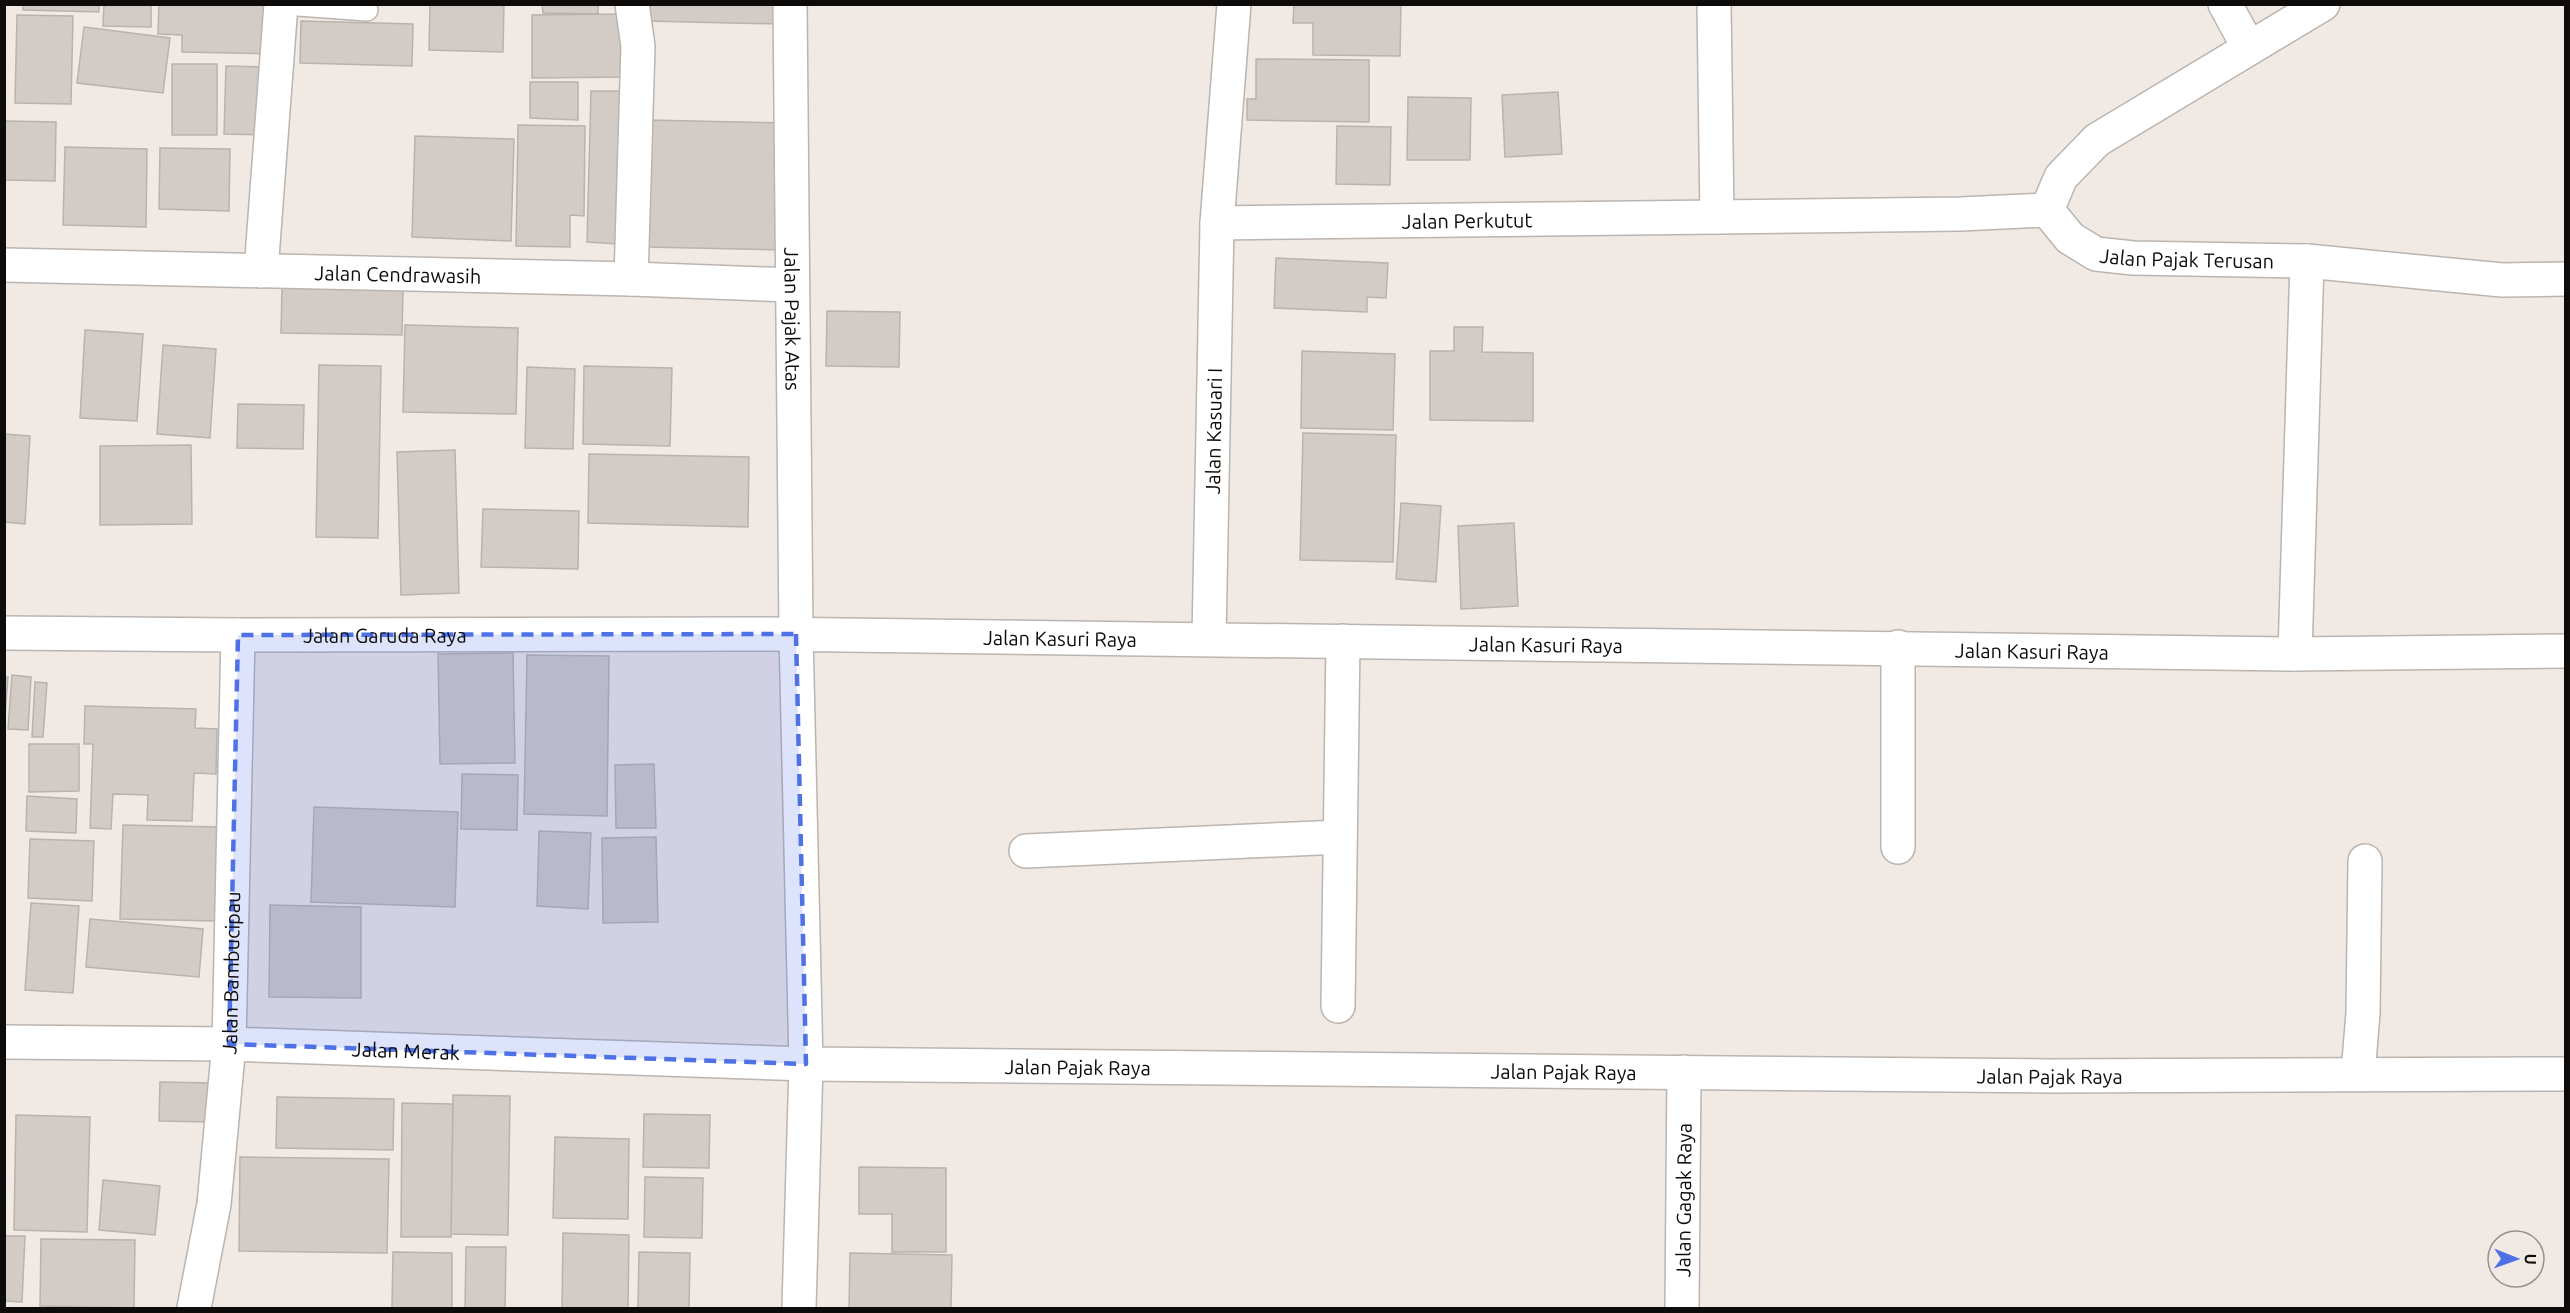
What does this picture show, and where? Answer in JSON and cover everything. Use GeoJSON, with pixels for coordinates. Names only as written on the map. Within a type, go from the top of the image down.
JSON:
{"type":"FeatureCollection","features":[{"type":"Feature","properties":{"kind":"street"},"geometry":{"type":"LineString","coordinates":[[261,271],[282,4]]}},
{"type":"Feature","properties":{"kind":"street"},"geometry":{"type":"LineString","coordinates":[[631,279],[638,46],[632,4]]}},
{"type":"Feature","properties":{"kind":"street","name":"Jalan Pajak Atas"},"geometry":{"type":"LineString","coordinates":[[790,4],[792,285],[781,634],[806,1064]]}},
{"type":"Feature","properties":{"kind":"street","name":"Jalan Kasuari I"},"geometry":{"type":"LineString","coordinates":[[1209,639],[1217,223],[1234,4]]}},
{"type":"Feature","properties":{"kind":"street"},"geometry":{"type":"LineString","coordinates":[[1714,4],[1717,217],[2047,210],[2061,177],[2097,140],[2323,4]]}},
{"type":"Feature","properties":{"kind":"street"},"geometry":{"type":"LineString","coordinates":[[2225,4],[2249,48]]}},
{"type":"Feature","properties":{"kind":"street","name":"Jalan Pajak Terusan"},"geometry":{"type":"LineString","coordinates":[[2047,210],[2070,238],[2096,254],[2133,258],[2307,261],[2502,280],[2565,279]]}},
{"type":"Feature","properties":{"kind":"street","name":"Jalan Perkutut"},"geometry":{"type":"LineString","coordinates":[[1217,223],[1717,217]]}},
{"type":"Feature","properties":{"kind":"street"},"geometry":{"type":"LineString","coordinates":[[2295,654],[2307,261]]}},
{"type":"Feature","properties":{"kind":"street","name":"Jalan Cendrawasih"},"geometry":{"type":"LineString","coordinates":[[4,265],[631,279],[792,285]]}},
{"type":"Feature","properties":{"kind":"street","name":"Jalan Garuda Raya"},"geometry":{"type":"LineString","coordinates":[[4,633],[781,634]]}},
{"type":"Feature","properties":{"kind":"street","name":"Jalan Kasuri Raya"},"geometry":{"type":"LineString","coordinates":[[781,634],[2295,654],[2565,651]]}},
{"type":"Feature","properties":{"kind":"street","name":"Jalan Bambucipau"},"geometry":{"type":"LineString","coordinates":[[194,1308],[214,1204],[229,1044],[238,635]]}},
{"type":"Feature","properties":{"kind":"street"},"geometry":{"type":"LineString","coordinates":[[1338,1006],[1343,641]]}},
{"type":"Feature","properties":{"kind":"street"},"geometry":{"type":"LineString","coordinates":[[1898,647],[1898,847]]}},
{"type":"Feature","properties":{"kind":"street"},"geometry":{"type":"LineString","coordinates":[[1026,851],[1340,837]]}},
{"type":"Feature","properties":{"kind":"street"},"geometry":{"type":"LineString","coordinates":[[2358,1074],[2363,1012],[2365,861]]}},
{"type":"Feature","properties":{"kind":"street","name":"Jalan Merak"},"geometry":{"type":"LineString","coordinates":[[4,1042],[229,1044],[806,1064]]}},
{"type":"Feature","properties":{"kind":"street"},"geometry":{"type":"LineString","coordinates":[[799,1308],[806,1064]]}},
{"type":"Feature","properties":{"kind":"street","name":"Jalan Pajak Raya"},"geometry":{"type":"LineString","coordinates":[[806,1064],[1684,1082],[2048,1076],[2565,1074]]}},
{"type":"Feature","properties":{"kind":"street","name":"Jalan Gagak Raya"},"geometry":{"type":"LineString","coordinates":[[1682,1308],[1684,1082]]}},
{"type":"Feature","properties":{"kind":"lane"},"geometry":{"type":"LineString","coordinates":[[282,4],[367,10]]}},
{"type":"Feature","properties":{"kind":"highlighted area"},"geometry":{"type":"Polygon","coordinates":[[[796,634],[806,1064],[229,1044],[238,635],[796,634]]]}},
{"type":"Feature","properties":{"kind":"building"},"geometry":{"type":"Polygon","coordinates":[[[23,4],[99,4],[99,12],[23,10],[23,4]]]}},
{"type":"Feature","properties":{"kind":"building"},"geometry":{"type":"Polygon","coordinates":[[[104,4],[151,4],[151,27],[103,26],[104,4]]]}},
{"type":"Feature","properties":{"kind":"building"},"geometry":{"type":"Polygon","coordinates":[[[159,4],[276,4],[274,54],[182,52],[182,35],[158,34],[159,4]]]}},
{"type":"Feature","properties":{"kind":"building"},"geometry":{"type":"Polygon","coordinates":[[[430,4],[504,4],[503,52],[429,50],[430,4]]]}},
{"type":"Feature","properties":{"kind":"building"},"geometry":{"type":"Polygon","coordinates":[[[542,4],[598,4],[598,14],[543,13],[542,4]]]}},
{"type":"Feature","properties":{"kind":"building"},"geometry":{"type":"Polygon","coordinates":[[[648,4],[779,4],[779,24],[647,21],[648,4]]]}},
{"type":"Feature","properties":{"kind":"building"},"geometry":{"type":"Polygon","coordinates":[[[1294,4],[1401,4],[1400,56],[1313,55],[1313,23],[1293,23],[1294,4]]]}},
{"type":"Feature","properties":{"kind":"building"},"geometry":{"type":"Polygon","coordinates":[[[628,14],[628,77],[532,78],[532,15],[628,14]]]}},
{"type":"Feature","properties":{"kind":"building"},"geometry":{"type":"Polygon","coordinates":[[[17,15],[73,16],[71,104],[15,103],[17,15]]]}},
{"type":"Feature","properties":{"kind":"building"},"geometry":{"type":"Polygon","coordinates":[[[301,21],[413,24],[412,66],[300,63],[301,21]]]}},
{"type":"Feature","properties":{"kind":"building"},"geometry":{"type":"Polygon","coordinates":[[[84,27],[170,38],[163,93],[77,83],[84,27]]]}},
{"type":"Feature","properties":{"kind":"building"},"geometry":{"type":"Polygon","coordinates":[[[1256,59],[1369,60],[1369,122],[1247,120],[1247,99],[1256,99],[1256,59]]]}},
{"type":"Feature","properties":{"kind":"building"},"geometry":{"type":"Polygon","coordinates":[[[172,64],[217,64],[217,135],[172,135],[172,64]]]}},
{"type":"Feature","properties":{"kind":"building"},"geometry":{"type":"Polygon","coordinates":[[[226,66],[265,67],[264,135],[224,134],[226,66]]]}},
{"type":"Feature","properties":{"kind":"building"},"geometry":{"type":"Polygon","coordinates":[[[530,82],[578,82],[578,120],[530,118],[530,82]]]}},
{"type":"Feature","properties":{"kind":"building"},"geometry":{"type":"Polygon","coordinates":[[[591,91],[621,91],[618,244],[587,242],[591,91]]]}},
{"type":"Feature","properties":{"kind":"building"},"geometry":{"type":"Polygon","coordinates":[[[1558,92],[1562,154],[1505,157],[1502,95],[1558,92]]]}},
{"type":"Feature","properties":{"kind":"building"},"geometry":{"type":"Polygon","coordinates":[[[1408,97],[1471,98],[1470,160],[1407,160],[1408,97]]]}},
{"type":"Feature","properties":{"kind":"building"},"geometry":{"type":"Polygon","coordinates":[[[647,120],[785,123],[783,250],[645,247],[647,120]]]}},
{"type":"Feature","properties":{"kind":"building"},"geometry":{"type":"Polygon","coordinates":[[[5,121],[56,122],[55,181],[4,180],[5,121]]]}},
{"type":"Feature","properties":{"kind":"building"},"geometry":{"type":"Polygon","coordinates":[[[518,125],[585,126],[584,216],[570,215],[570,247],[516,246],[518,125]]]}},
{"type":"Feature","properties":{"kind":"building"},"geometry":{"type":"Polygon","coordinates":[[[1337,126],[1391,127],[1390,185],[1336,184],[1337,126]]]}},
{"type":"Feature","properties":{"kind":"building"},"geometry":{"type":"Polygon","coordinates":[[[415,136],[514,139],[511,241],[412,237],[415,136]]]}},
{"type":"Feature","properties":{"kind":"building"},"geometry":{"type":"Polygon","coordinates":[[[65,147],[147,149],[146,227],[63,225],[65,147]]]}},
{"type":"Feature","properties":{"kind":"building"},"geometry":{"type":"Polygon","coordinates":[[[160,148],[230,149],[229,211],[159,209],[160,148]]]}},
{"type":"Feature","properties":{"kind":"building"},"geometry":{"type":"Polygon","coordinates":[[[1276,258],[1388,263],[1386,298],[1367,297],[1367,312],[1274,308],[1276,258]]]}},
{"type":"Feature","properties":{"kind":"building"},"geometry":{"type":"Polygon","coordinates":[[[282,287],[403,289],[402,335],[281,333],[282,287]]]}},
{"type":"Feature","properties":{"kind":"building"},"geometry":{"type":"Polygon","coordinates":[[[827,311],[900,312],[899,367],[826,366],[827,311]]]}},
{"type":"Feature","properties":{"kind":"building"},"geometry":{"type":"Polygon","coordinates":[[[405,325],[518,328],[516,414],[403,412],[405,325]]]}},
{"type":"Feature","properties":{"kind":"building"},"geometry":{"type":"Polygon","coordinates":[[[1454,327],[1483,327],[1482,352],[1533,353],[1533,421],[1430,420],[1430,351],[1454,351],[1454,327]]]}},
{"type":"Feature","properties":{"kind":"building"},"geometry":{"type":"Polygon","coordinates":[[[85,330],[143,334],[137,421],[80,418],[85,330]]]}},
{"type":"Feature","properties":{"kind":"building"},"geometry":{"type":"Polygon","coordinates":[[[163,345],[216,349],[210,438],[157,434],[163,345]]]}},
{"type":"Feature","properties":{"kind":"building"},"geometry":{"type":"Polygon","coordinates":[[[1302,351],[1395,354],[1393,430],[1301,428],[1302,351]]]}},
{"type":"Feature","properties":{"kind":"building"},"geometry":{"type":"Polygon","coordinates":[[[319,365],[381,366],[378,538],[316,537],[319,365]]]}},
{"type":"Feature","properties":{"kind":"building"},"geometry":{"type":"Polygon","coordinates":[[[584,366],[672,368],[670,446],[583,444],[584,366]]]}},
{"type":"Feature","properties":{"kind":"building"},"geometry":{"type":"Polygon","coordinates":[[[527,367],[575,369],[573,449],[525,448],[527,367]]]}},
{"type":"Feature","properties":{"kind":"building"},"geometry":{"type":"Polygon","coordinates":[[[238,404],[304,405],[303,449],[237,448],[238,404]]]}},
{"type":"Feature","properties":{"kind":"building"},"geometry":{"type":"Polygon","coordinates":[[[1303,433],[1396,435],[1393,562],[1300,560],[1303,433]]]}},
{"type":"Feature","properties":{"kind":"building"},"geometry":{"type":"Polygon","coordinates":[[[4,434],[30,436],[25,524],[4,522],[4,434]]]}},
{"type":"Feature","properties":{"kind":"building"},"geometry":{"type":"Polygon","coordinates":[[[191,445],[192,524],[100,525],[100,446],[191,445]]]}},
{"type":"Feature","properties":{"kind":"building"},"geometry":{"type":"Polygon","coordinates":[[[455,450],[459,593],[401,595],[397,452],[455,450]]]}},
{"type":"Feature","properties":{"kind":"building"},"geometry":{"type":"Polygon","coordinates":[[[589,454],[749,457],[748,527],[588,523],[589,454]]]}},
{"type":"Feature","properties":{"kind":"building"},"geometry":{"type":"Polygon","coordinates":[[[1401,503],[1441,506],[1436,582],[1396,579],[1401,503]]]}},
{"type":"Feature","properties":{"kind":"building"},"geometry":{"type":"Polygon","coordinates":[[[483,509],[579,511],[578,569],[481,567],[483,509]]]}},
{"type":"Feature","properties":{"kind":"building"},"geometry":{"type":"Polygon","coordinates":[[[1514,523],[1518,606],[1461,609],[1458,526],[1514,523]]]}},
{"type":"Feature","properties":{"kind":"building"},"geometry":{"type":"Polygon","coordinates":[[[513,653],[515,763],[440,764],[438,654],[513,653]]]}},
{"type":"Feature","properties":{"kind":"building"},"geometry":{"type":"Polygon","coordinates":[[[527,655],[609,656],[607,816],[524,814],[527,655]]]}},
{"type":"Feature","properties":{"kind":"building"},"geometry":{"type":"Polygon","coordinates":[[[12,675],[31,677],[28,730],[8,729],[12,675]]]}},
{"type":"Feature","properties":{"kind":"building"},"geometry":{"type":"Polygon","coordinates":[[[4,677],[8,677],[4,729],[4,677]]]}},
{"type":"Feature","properties":{"kind":"building"},"geometry":{"type":"Polygon","coordinates":[[[35,682],[47,683],[43,737],[32,737],[35,682]]]}},
{"type":"Feature","properties":{"kind":"building"},"geometry":{"type":"Polygon","coordinates":[[[85,706],[196,709],[195,728],[217,729],[216,774],[194,773],[192,821],[147,820],[148,795],[113,794],[111,829],[90,828],[93,744],[84,744],[85,706]]]}},
{"type":"Feature","properties":{"kind":"building"},"geometry":{"type":"Polygon","coordinates":[[[29,744],[79,744],[79,791],[29,792],[29,744]]]}},
{"type":"Feature","properties":{"kind":"building"},"geometry":{"type":"Polygon","coordinates":[[[654,764],[656,828],[616,828],[615,765],[654,764]]]}},
{"type":"Feature","properties":{"kind":"building"},"geometry":{"type":"Polygon","coordinates":[[[462,774],[518,775],[517,830],[461,829],[462,774]]]}},
{"type":"Feature","properties":{"kind":"building"},"geometry":{"type":"Polygon","coordinates":[[[27,796],[77,799],[76,833],[26,831],[27,796]]]}},
{"type":"Feature","properties":{"kind":"building"},"geometry":{"type":"Polygon","coordinates":[[[314,807],[458,812],[455,907],[311,902],[314,807]]]}},
{"type":"Feature","properties":{"kind":"building"},"geometry":{"type":"Polygon","coordinates":[[[123,825],[219,827],[216,921],[120,919],[123,825]]]}},
{"type":"Feature","properties":{"kind":"building"},"geometry":{"type":"Polygon","coordinates":[[[539,831],[591,833],[588,909],[537,906],[539,831]]]}},
{"type":"Feature","properties":{"kind":"building"},"geometry":{"type":"Polygon","coordinates":[[[656,837],[658,922],[603,923],[602,838],[656,837]]]}},
{"type":"Feature","properties":{"kind":"building"},"geometry":{"type":"Polygon","coordinates":[[[30,839],[94,841],[92,901],[28,898],[30,839]]]}},
{"type":"Feature","properties":{"kind":"building"},"geometry":{"type":"Polygon","coordinates":[[[31,903],[79,906],[73,993],[25,990],[31,903]]]}},
{"type":"Feature","properties":{"kind":"building"},"geometry":{"type":"Polygon","coordinates":[[[270,905],[361,907],[361,998],[269,997],[270,905]]]}},
{"type":"Feature","properties":{"kind":"building"},"geometry":{"type":"Polygon","coordinates":[[[90,919],[203,929],[199,977],[86,967],[90,919]]]}},
{"type":"Feature","properties":{"kind":"building"},"geometry":{"type":"Polygon","coordinates":[[[160,1082],[213,1083],[212,1122],[159,1121],[160,1082]]]}},
{"type":"Feature","properties":{"kind":"building"},"geometry":{"type":"Polygon","coordinates":[[[453,1095],[510,1096],[508,1235],[451,1234],[453,1095]]]}},
{"type":"Feature","properties":{"kind":"building"},"geometry":{"type":"Polygon","coordinates":[[[277,1097],[394,1099],[393,1150],[276,1148],[277,1097]]]}},
{"type":"Feature","properties":{"kind":"building"},"geometry":{"type":"Polygon","coordinates":[[[402,1103],[453,1104],[451,1237],[401,1237],[402,1103]]]}},
{"type":"Feature","properties":{"kind":"building"},"geometry":{"type":"Polygon","coordinates":[[[644,1114],[710,1115],[709,1168],[643,1167],[644,1114]]]}},
{"type":"Feature","properties":{"kind":"building"},"geometry":{"type":"Polygon","coordinates":[[[16,1115],[90,1117],[87,1232],[14,1230],[16,1115]]]}},
{"type":"Feature","properties":{"kind":"building"},"geometry":{"type":"Polygon","coordinates":[[[555,1137],[629,1139],[628,1219],[553,1218],[555,1137]]]}},
{"type":"Feature","properties":{"kind":"building"},"geometry":{"type":"Polygon","coordinates":[[[240,1157],[389,1159],[387,1253],[239,1251],[240,1157]]]}},
{"type":"Feature","properties":{"kind":"building"},"geometry":{"type":"Polygon","coordinates":[[[859,1167],[946,1168],[946,1252],[892,1252],[892,1214],[859,1214],[859,1167]]]}},
{"type":"Feature","properties":{"kind":"building"},"geometry":{"type":"Polygon","coordinates":[[[645,1177],[703,1178],[702,1238],[644,1237],[645,1177]]]}},
{"type":"Feature","properties":{"kind":"building"},"geometry":{"type":"Polygon","coordinates":[[[103,1180],[160,1186],[155,1235],[99,1230],[103,1180]]]}},
{"type":"Feature","properties":{"kind":"building"},"geometry":{"type":"Polygon","coordinates":[[[563,1233],[629,1235],[628,1308],[562,1308],[563,1233]]]}},
{"type":"Feature","properties":{"kind":"building"},"geometry":{"type":"Polygon","coordinates":[[[4,1236],[25,1236],[22,1302],[4,1301],[4,1236]]]}},
{"type":"Feature","properties":{"kind":"building"},"geometry":{"type":"Polygon","coordinates":[[[41,1239],[135,1240],[134,1308],[40,1306],[41,1239]]]}},
{"type":"Feature","properties":{"kind":"building"},"geometry":{"type":"Polygon","coordinates":[[[466,1247],[506,1247],[505,1308],[465,1308],[466,1247]]]}},
{"type":"Feature","properties":{"kind":"building"},"geometry":{"type":"Polygon","coordinates":[[[393,1252],[452,1253],[452,1308],[392,1308],[393,1252]]]}},
{"type":"Feature","properties":{"kind":"building"},"geometry":{"type":"Polygon","coordinates":[[[639,1252],[690,1253],[689,1308],[638,1308],[639,1252]]]}},
{"type":"Feature","properties":{"kind":"building"},"geometry":{"type":"Polygon","coordinates":[[[850,1253],[952,1255],[951,1308],[849,1308],[850,1253]]]}}]}
